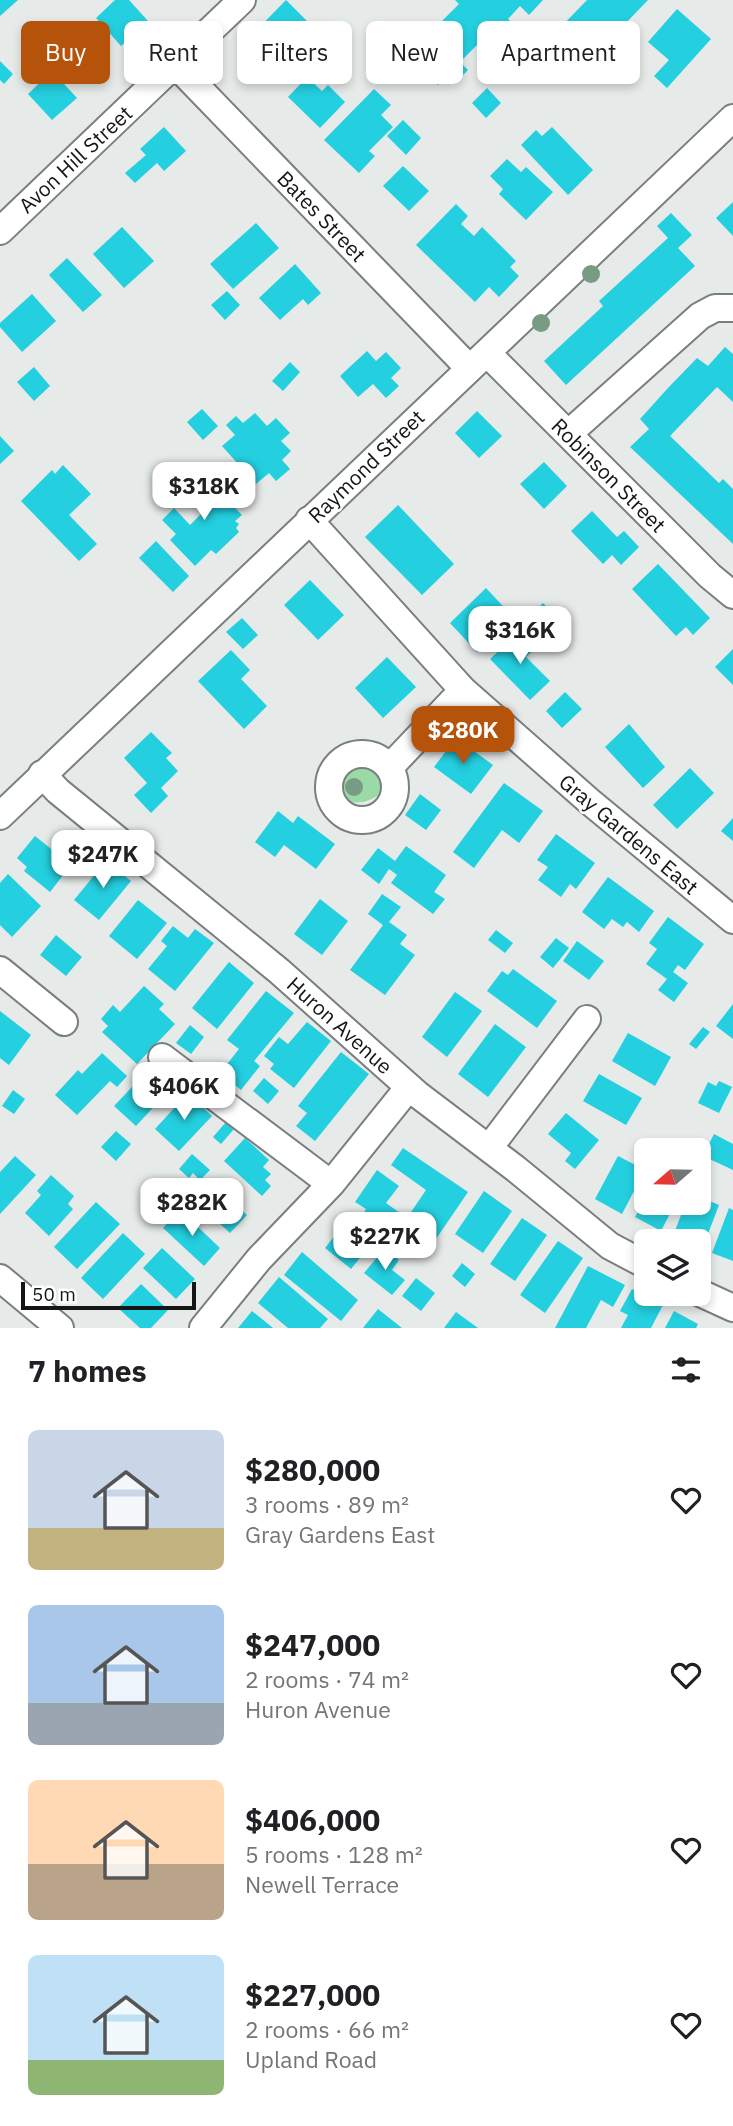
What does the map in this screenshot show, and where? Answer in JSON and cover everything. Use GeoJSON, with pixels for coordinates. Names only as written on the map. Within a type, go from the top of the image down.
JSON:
{"type":"FeatureCollection","features":[{"type":"Feature","properties":{"kind":"street","name":"Avon Hill Street"},"geometry":{"type":"LineString","coordinates":[[220,21],[242,0]]}},
{"type":"Feature","properties":{"kind":"street","name":"Avon Hill Street"},"geometry":{"type":"LineString","coordinates":[[0,231],[154,84]]}},
{"type":"Feature","properties":{"kind":"street","name":"Bates Street"},"geometry":{"type":"LineString","coordinates":[[195,84],[478,360]]}},
{"type":"Feature","properties":{"kind":"street","name":"Raymond Street"},"geometry":{"type":"LineString","coordinates":[[0,816],[733,118]]}},
{"type":"Feature","properties":{"kind":"street"},"geometry":{"type":"LineString","coordinates":[[568,434],[700,316],[715,308],[733,308]]}},
{"type":"Feature","properties":{"kind":"street","name":"Robinson Street"},"geometry":{"type":"LineString","coordinates":[[478,360],[568,434],[710,576],[733,595]]}},
{"type":"Feature","properties":{"kind":"street","name":"Gray Gardens East"},"geometry":{"type":"LineString","coordinates":[[309,520],[463,690],[589,802],[733,920]]}},
{"type":"Feature","properties":{"kind":"street"},"geometry":{"type":"LineString","coordinates":[[389,768],[463,690]]}},
{"type":"Feature","properties":{"kind":"street","name":"Huron Avenue"},"geometry":{"type":"LineString","coordinates":[[43,774],[58,790],[279,971],[409,1087],[610,1246],[634,1259]]}},
{"type":"Feature","properties":{"kind":"street"},"geometry":{"type":"LineString","coordinates":[[0,970],[64,1022]]}},
{"type":"Feature","properties":{"kind":"street"},"geometry":{"type":"LineString","coordinates":[[489,1148],[587,1019]]}},
{"type":"Feature","properties":{"kind":"street"},"geometry":{"type":"LineString","coordinates":[[162,1057],[331,1184]]}},
{"type":"Feature","properties":{"kind":"street"},"geometry":{"type":"LineString","coordinates":[[203,1328],[259,1259],[331,1184],[409,1087]]}},
{"type":"Feature","properties":{"kind":"street"},"geometry":{"type":"LineString","coordinates":[[0,1278],[60,1328]]}},
{"type":"Feature","properties":{"kind":"street"},"geometry":{"type":"LineString","coordinates":[[711,1298],[733,1308]]}},
{"type":"Feature","properties":{"kind":"green space"},"geometry":{"type":"Polygon","coordinates":[[[359,763],[379,770],[387,789],[375,798],[357,803],[337,797],[333,776],[345,767],[359,763]]]}},
{"type":"Feature","properties":{"kind":"building"},"geometry":{"type":"Polygon","coordinates":[[[0,0],[18,0],[0,16],[0,0]]]}},
{"type":"Feature","properties":{"kind":"building"},"geometry":{"type":"Polygon","coordinates":[[[115,0],[129,0],[148,21],[124,21],[124,43],[121,46],[110,34],[110,21],[99,21],[96,18],[115,0]]]}},
{"type":"Feature","properties":{"kind":"building"},"geometry":{"type":"Polygon","coordinates":[[[286,0],[307,21],[265,21],[286,0]]]}},
{"type":"Feature","properties":{"kind":"building"},"geometry":{"type":"Polygon","coordinates":[[[455,0],[543,0],[529,15],[520,6],[508,19],[510,21],[477,21],[477,45],[463,59],[463,21],[442,21],[459,4],[455,0]]]}},
{"type":"Feature","properties":{"kind":"building"},"geometry":{"type":"Polygon","coordinates":[[[587,0],[648,0],[628,21],[567,21],[587,0]]]}},
{"type":"Feature","properties":{"kind":"building"},"geometry":{"type":"Polygon","coordinates":[[[677,9],[711,39],[667,88],[654,76],[669,60],[648,42],[677,9]]]}},
{"type":"Feature","properties":{"kind":"building"},"geometry":{"type":"Polygon","coordinates":[[[0,61],[13,74],[4,84],[0,80],[0,61]]]}},
{"type":"Feature","properties":{"kind":"building"},"geometry":{"type":"Polygon","coordinates":[[[38,84],[64,84],[77,98],[52,120],[28,94],[38,84]]]}},
{"type":"Feature","properties":{"kind":"building"},"geometry":{"type":"Polygon","coordinates":[[[300,84],[314,84],[322,91],[328,85],[345,102],[320,128],[288,97],[300,84]]]}},
{"type":"Feature","properties":{"kind":"building"},"geometry":{"type":"Polygon","coordinates":[[[487,88],[501,103],[486,118],[472,103],[487,88]]]}},
{"type":"Feature","properties":{"kind":"building"},"geometry":{"type":"Polygon","coordinates":[[[374,89],[391,105],[381,115],[393,127],[369,151],[375,156],[359,173],[324,140],[374,89]]]}},
{"type":"Feature","properties":{"kind":"building"},"geometry":{"type":"Polygon","coordinates":[[[403,120],[421,138],[406,155],[387,136],[403,120]]]}},
{"type":"Feature","properties":{"kind":"building"},"geometry":{"type":"Polygon","coordinates":[[[164,127],[186,151],[164,171],[157,163],[135,183],[125,173],[146,155],[140,149],[164,127]]]}},
{"type":"Feature","properties":{"kind":"building"},"geometry":{"type":"Polygon","coordinates":[[[552,127],[593,170],[568,195],[521,145],[536,130],[542,136],[552,127]]]}},
{"type":"Feature","properties":{"kind":"building"},"geometry":{"type":"Polygon","coordinates":[[[507,159],[521,172],[526,167],[553,192],[526,220],[499,194],[503,189],[490,176],[507,159]]]}},
{"type":"Feature","properties":{"kind":"building"},"geometry":{"type":"Polygon","coordinates":[[[403,166],[429,191],[409,211],[383,186],[403,166]]]}},
{"type":"Feature","properties":{"kind":"building"},"geometry":{"type":"Polygon","coordinates":[[[733,202],[733,236],[716,218],[733,202]]]}},
{"type":"Feature","properties":{"kind":"building"},"geometry":{"type":"Polygon","coordinates":[[[456,204],[468,216],[461,224],[474,236],[482,227],[516,261],[510,267],[519,276],[499,297],[489,287],[475,302],[416,245],[456,204]]]}},
{"type":"Feature","properties":{"kind":"building"},"geometry":{"type":"Polygon","coordinates":[[[671,213],[692,235],[678,248],[695,266],[566,385],[544,361],[603,306],[599,301],[668,238],[657,226],[671,213]]]}},
{"type":"Feature","properties":{"kind":"building"},"geometry":{"type":"Polygon","coordinates":[[[256,223],[279,248],[233,289],[210,264],[256,223]]]}},
{"type":"Feature","properties":{"kind":"building"},"geometry":{"type":"Polygon","coordinates":[[[122,227],[154,261],[124,288],[93,254],[122,227]]]}},
{"type":"Feature","properties":{"kind":"building"},"geometry":{"type":"Polygon","coordinates":[[[67,258],[102,295],[83,312],[49,275],[67,258]]]}},
{"type":"Feature","properties":{"kind":"building"},"geometry":{"type":"Polygon","coordinates":[[[295,264],[321,293],[308,305],[303,299],[280,320],[259,298],[295,264]]]}},
{"type":"Feature","properties":{"kind":"building"},"geometry":{"type":"Polygon","coordinates":[[[227,291],[240,305],[225,320],[211,305],[227,291]]]}},
{"type":"Feature","properties":{"kind":"building"},"geometry":{"type":"Polygon","coordinates":[[[32,294],[56,321],[22,352],[0,327],[0,323],[32,294]]]}},
{"type":"Feature","properties":{"kind":"building"},"geometry":{"type":"Polygon","coordinates":[[[725,347],[733,354],[733,402],[717,387],[670,436],[719,483],[723,479],[733,489],[733,544],[630,447],[649,429],[640,419],[668,388],[697,358],[708,366],[725,347]]]}},
{"type":"Feature","properties":{"kind":"building"},"geometry":{"type":"Polygon","coordinates":[[[367,351],[376,361],[386,352],[401,368],[391,378],[399,386],[386,398],[373,384],[358,397],[340,376],[367,351]]]}},
{"type":"Feature","properties":{"kind":"building"},"geometry":{"type":"Polygon","coordinates":[[[290,362],[300,372],[283,391],[272,381],[290,362]]]}},
{"type":"Feature","properties":{"kind":"building"},"geometry":{"type":"Polygon","coordinates":[[[34,367],[50,386],[34,401],[17,382],[34,367]]]}},
{"type":"Feature","properties":{"kind":"building"},"geometry":{"type":"Polygon","coordinates":[[[202,409],[218,426],[203,440],[187,422],[202,409]]]}},
{"type":"Feature","properties":{"kind":"building"},"geometry":{"type":"Polygon","coordinates":[[[477,411],[502,436],[479,458],[455,433],[477,411]]]}},
{"type":"Feature","properties":{"kind":"building"},"geometry":{"type":"Polygon","coordinates":[[[255,413],[267,426],[276,418],[290,433],[281,441],[291,451],[282,460],[290,469],[276,481],[269,473],[256,484],[222,446],[235,435],[226,425],[236,416],[243,423],[255,413]]]}},
{"type":"Feature","properties":{"kind":"building"},"geometry":{"type":"Polygon","coordinates":[[[0,436],[14,451],[0,464],[0,436]]]}},
{"type":"Feature","properties":{"kind":"building"},"geometry":{"type":"Polygon","coordinates":[[[544,462],[567,486],[544,509],[520,484],[544,462]]]}},
{"type":"Feature","properties":{"kind":"building"},"geometry":{"type":"Polygon","coordinates":[[[63,465],[91,494],[69,515],[97,544],[79,561],[21,501],[52,470],[55,474],[63,465]]]}},
{"type":"Feature","properties":{"kind":"building"},"geometry":{"type":"Polygon","coordinates":[[[201,473],[242,515],[235,521],[239,524],[236,528],[239,532],[216,554],[211,550],[195,566],[170,540],[176,534],[162,520],[174,508],[190,525],[204,511],[184,490],[201,473]]]}},
{"type":"Feature","properties":{"kind":"building"},"geometry":{"type":"Polygon","coordinates":[[[398,505],[454,564],[422,595],[365,537],[398,505]]]}},
{"type":"Feature","properties":{"kind":"building"},"geometry":{"type":"Polygon","coordinates":[[[592,511],[617,537],[624,531],[639,547],[621,565],[612,555],[603,564],[571,531],[592,511]]]}},
{"type":"Feature","properties":{"kind":"building"},"geometry":{"type":"Polygon","coordinates":[[[156,541],[189,576],[173,592],[139,558],[156,541]]]}},
{"type":"Feature","properties":{"kind":"building"},"geometry":{"type":"Polygon","coordinates":[[[658,564],[710,618],[693,635],[686,627],[676,636],[632,589],[658,564]]]}},
{"type":"Feature","properties":{"kind":"building"},"geometry":{"type":"Polygon","coordinates":[[[310,580],[344,615],[318,640],[284,605],[310,580]]]}},
{"type":"Feature","properties":{"kind":"building"},"geometry":{"type":"Polygon","coordinates":[[[486,588],[513,617],[477,652],[450,623],[486,588]]]}},
{"type":"Feature","properties":{"kind":"building"},"geometry":{"type":"Polygon","coordinates":[[[543,603],[558,618],[544,633],[528,619],[543,603]]]}},
{"type":"Feature","properties":{"kind":"building"},"geometry":{"type":"Polygon","coordinates":[[[242,618],[258,635],[243,649],[226,632],[242,618]]]}},
{"type":"Feature","properties":{"kind":"building"},"geometry":{"type":"Polygon","coordinates":[[[519,632],[534,649],[526,657],[550,681],[530,700],[490,659],[519,632]]]}},
{"type":"Feature","properties":{"kind":"building"},"geometry":{"type":"Polygon","coordinates":[[[733,649],[733,685],[715,667],[733,649]]]}},
{"type":"Feature","properties":{"kind":"building"},"geometry":{"type":"Polygon","coordinates":[[[231,650],[250,670],[241,679],[267,706],[244,729],[198,681],[231,650]]]}},
{"type":"Feature","properties":{"kind":"building"},"geometry":{"type":"Polygon","coordinates":[[[387,657],[416,687],[383,718],[355,688],[387,657]]]}},
{"type":"Feature","properties":{"kind":"building"},"geometry":{"type":"Polygon","coordinates":[[[565,692],[582,709],[562,728],[546,711],[565,692]]]}},
{"type":"Feature","properties":{"kind":"building"},"geometry":{"type":"Polygon","coordinates":[[[629,724],[665,767],[643,788],[605,747],[629,724]]]}},
{"type":"Feature","properties":{"kind":"building"},"geometry":{"type":"Polygon","coordinates":[[[151,732],[172,753],[166,758],[178,771],[161,788],[168,796],[151,813],[134,795],[147,783],[124,758],[151,732]]]}},
{"type":"Feature","properties":{"kind":"building"},"geometry":{"type":"Polygon","coordinates":[[[456,738],[493,765],[471,794],[434,767],[456,738]]]}},
{"type":"Feature","properties":{"kind":"building"},"geometry":{"type":"Polygon","coordinates":[[[690,768],[714,793],[677,829],[653,805],[690,768]]]}},
{"type":"Feature","properties":{"kind":"building"},"geometry":{"type":"Polygon","coordinates":[[[504,783],[543,811],[519,843],[502,830],[474,868],[453,852],[504,783]]]}},
{"type":"Feature","properties":{"kind":"building"},"geometry":{"type":"Polygon","coordinates":[[[420,794],[441,810],[426,830],[405,815],[420,794]]]}},
{"type":"Feature","properties":{"kind":"building"},"geometry":{"type":"Polygon","coordinates":[[[278,811],[293,823],[298,816],[335,844],[316,869],[284,845],[275,857],[255,842],[278,811]]]}},
{"type":"Feature","properties":{"kind":"building"},"geometry":{"type":"Polygon","coordinates":[[[733,818],[733,841],[721,831],[733,818]]]}},
{"type":"Feature","properties":{"kind":"building"},"geometry":{"type":"Polygon","coordinates":[[[556,834],[595,863],[576,889],[570,884],[561,897],[538,880],[548,867],[537,860],[556,834]]]}},
{"type":"Feature","properties":{"kind":"building"},"geometry":{"type":"Polygon","coordinates":[[[35,836],[71,865],[50,892],[24,871],[27,867],[17,858],[35,836]]]}},
{"type":"Feature","properties":{"kind":"building"},"geometry":{"type":"Polygon","coordinates":[[[406,846],[446,875],[434,892],[445,899],[433,914],[391,883],[397,875],[389,869],[379,884],[361,870],[378,848],[395,861],[406,846]]]}},
{"type":"Feature","properties":{"kind":"building"},"geometry":{"type":"Polygon","coordinates":[[[106,861],[131,881],[99,920],[74,900],[106,861]]]}},
{"type":"Feature","properties":{"kind":"building"},"geometry":{"type":"Polygon","coordinates":[[[8,874],[41,906],[12,937],[0,925],[0,883],[8,874]]]}},
{"type":"Feature","properties":{"kind":"building"},"geometry":{"type":"Polygon","coordinates":[[[608,877],[654,911],[639,932],[627,922],[623,927],[612,919],[604,929],[582,912],[608,877]]]}},
{"type":"Feature","properties":{"kind":"building"},"geometry":{"type":"Polygon","coordinates":[[[382,894],[401,907],[389,922],[407,935],[400,944],[415,955],[385,995],[350,970],[383,925],[368,914],[382,894]]]}},
{"type":"Feature","properties":{"kind":"building"},"geometry":{"type":"Polygon","coordinates":[[[320,899],[348,921],[322,955],[294,934],[320,899]]]}},
{"type":"Feature","properties":{"kind":"building"},"geometry":{"type":"Polygon","coordinates":[[[138,900],[167,923],[137,959],[109,936],[138,900]]]}},
{"type":"Feature","properties":{"kind":"building"},"geometry":{"type":"Polygon","coordinates":[[[668,917],[704,944],[685,970],[678,965],[673,972],[688,983],[674,1002],[658,990],[667,979],[646,964],[657,949],[649,943],[668,917]]]}},
{"type":"Feature","properties":{"kind":"building"},"geometry":{"type":"Polygon","coordinates":[[[173,926],[188,938],[195,929],[214,943],[175,991],[148,969],[167,946],[161,941],[173,926]]]}},
{"type":"Feature","properties":{"kind":"building"},"geometry":{"type":"Polygon","coordinates":[[[496,930],[513,943],[505,953],[488,940],[496,930]]]}},
{"type":"Feature","properties":{"kind":"building"},"geometry":{"type":"Polygon","coordinates":[[[56,935],[82,957],[66,976],[40,955],[56,935]]]}},
{"type":"Feature","properties":{"kind":"building"},"geometry":{"type":"Polygon","coordinates":[[[556,938],[569,948],[553,968],[540,957],[556,938]]]}},
{"type":"Feature","properties":{"kind":"building"},"geometry":{"type":"Polygon","coordinates":[[[577,941],[604,961],[589,980],[563,961],[577,941]]]}},
{"type":"Feature","properties":{"kind":"building"},"geometry":{"type":"Polygon","coordinates":[[[229,962],[254,983],[217,1029],[192,1008],[229,962]]]}},
{"type":"Feature","properties":{"kind":"building"},"geometry":{"type":"Polygon","coordinates":[[[513,969],[557,1001],[537,1028],[487,991],[502,971],[508,975],[513,969]]]}},
{"type":"Feature","properties":{"kind":"building"},"geometry":{"type":"Polygon","coordinates":[[[144,986],[164,1004],[159,1009],[175,1024],[137,1064],[102,1032],[108,1026],[101,1019],[113,1005],[120,1012],[144,986]]]}},
{"type":"Feature","properties":{"kind":"building"},"geometry":{"type":"Polygon","coordinates":[[[266,991],[294,1013],[254,1061],[260,1066],[241,1090],[220,1073],[239,1049],[227,1040],[266,991]]]}},
{"type":"Feature","properties":{"kind":"building"},"geometry":{"type":"Polygon","coordinates":[[[455,992],[482,1011],[447,1057],[422,1037],[455,992]]]}},
{"type":"Feature","properties":{"kind":"building"},"geometry":{"type":"Polygon","coordinates":[[[733,1004],[733,1039],[716,1026],[733,1004]]]}},
{"type":"Feature","properties":{"kind":"building"},"geometry":{"type":"Polygon","coordinates":[[[0,1011],[31,1035],[9,1065],[0,1058],[0,1011]]]}},
{"type":"Feature","properties":{"kind":"building"},"geometry":{"type":"Polygon","coordinates":[[[307,1022],[331,1041],[294,1088],[270,1069],[274,1064],[264,1056],[279,1037],[288,1044],[307,1022]]]}},
{"type":"Feature","properties":{"kind":"building"},"geometry":{"type":"Polygon","coordinates":[[[495,1024],[526,1047],[488,1097],[458,1074],[495,1024]]]}},
{"type":"Feature","properties":{"kind":"building"},"geometry":{"type":"Polygon","coordinates":[[[190,1025],[204,1037],[191,1054],[176,1043],[190,1025]]]}},
{"type":"Feature","properties":{"kind":"building"},"geometry":{"type":"Polygon","coordinates":[[[703,1027],[710,1032],[696,1049],[689,1044],[703,1027]]]}},
{"type":"Feature","properties":{"kind":"building"},"geometry":{"type":"Polygon","coordinates":[[[628,1033],[671,1057],[655,1086],[612,1061],[628,1033]]]}},
{"type":"Feature","properties":{"kind":"building"},"geometry":{"type":"Polygon","coordinates":[[[341,1052],[369,1074],[315,1141],[296,1126],[307,1113],[298,1106],[341,1052]]]}},
{"type":"Feature","properties":{"kind":"building"},"geometry":{"type":"Polygon","coordinates":[[[102,1053],[127,1076],[117,1087],[110,1081],[77,1115],[55,1095],[78,1070],[82,1074],[102,1053]]]}},
{"type":"Feature","properties":{"kind":"building"},"geometry":{"type":"Polygon","coordinates":[[[151,1067],[172,1087],[136,1126],[114,1106],[151,1067]]]}},
{"type":"Feature","properties":{"kind":"building"},"geometry":{"type":"Polygon","coordinates":[[[599,1074],[642,1098],[626,1125],[583,1101],[599,1074]]]}},
{"type":"Feature","properties":{"kind":"building"},"geometry":{"type":"Polygon","coordinates":[[[264,1078],[279,1091],[268,1104],[253,1091],[264,1078]]]}},
{"type":"Feature","properties":{"kind":"building"},"geometry":{"type":"Polygon","coordinates":[[[719,1081],[732,1087],[719,1113],[698,1103],[708,1082],[716,1086],[719,1081]]]}},
{"type":"Feature","properties":{"kind":"building"},"geometry":{"type":"Polygon","coordinates":[[[13,1090],[25,1099],[14,1114],[2,1106],[13,1090]]]}},
{"type":"Feature","properties":{"kind":"building"},"geometry":{"type":"Polygon","coordinates":[[[188,1093],[212,1116],[179,1151],[155,1129],[188,1093]]]}},
{"type":"Feature","properties":{"kind":"building"},"geometry":{"type":"Polygon","coordinates":[[[566,1113],[599,1140],[575,1169],[565,1161],[571,1153],[548,1134],[566,1113]]]}},
{"type":"Feature","properties":{"kind":"building"},"geometry":{"type":"Polygon","coordinates":[[[226,1122],[234,1129],[221,1144],[213,1137],[226,1122]]]}},
{"type":"Feature","properties":{"kind":"building"},"geometry":{"type":"Polygon","coordinates":[[[116,1131],[131,1144],[116,1161],[101,1147],[116,1131]]]}},
{"type":"Feature","properties":{"kind":"building"},"geometry":{"type":"Polygon","coordinates":[[[714,1134],[733,1144],[733,1170],[711,1160],[711,1140],[714,1134]]]}},
{"type":"Feature","properties":{"kind":"building"},"geometry":{"type":"Polygon","coordinates":[[[245,1138],[269,1160],[263,1167],[271,1174],[265,1180],[271,1186],[262,1196],[224,1161],[245,1138]]]}},
{"type":"Feature","properties":{"kind":"building"},"geometry":{"type":"Polygon","coordinates":[[[403,1148],[468,1192],[436,1239],[430,1235],[420,1248],[406,1238],[404,1242],[363,1214],[366,1209],[355,1202],[377,1170],[399,1186],[386,1203],[407,1218],[426,1190],[391,1165],[403,1148]]]}},
{"type":"Feature","properties":{"kind":"building"},"geometry":{"type":"Polygon","coordinates":[[[192,1154],[210,1170],[200,1180],[193,1173],[189,1178],[179,1169],[192,1154]]]}},
{"type":"Feature","properties":{"kind":"building"},"geometry":{"type":"Polygon","coordinates":[[[15,1156],[36,1175],[0,1214],[0,1172],[15,1156]]]}},
{"type":"Feature","properties":{"kind":"building"},"geometry":{"type":"Polygon","coordinates":[[[618,1156],[634,1164],[634,1191],[622,1214],[595,1199],[618,1156]]]}},
{"type":"Feature","properties":{"kind":"building"},"geometry":{"type":"Polygon","coordinates":[[[51,1175],[74,1196],[68,1204],[73,1209],[49,1236],[25,1213],[41,1195],[37,1191],[51,1175]]]}},
{"type":"Feature","properties":{"kind":"building"},"geometry":{"type":"Polygon","coordinates":[[[210,1181],[247,1215],[230,1233],[193,1199],[210,1181]]]}},
{"type":"Feature","properties":{"kind":"building"},"geometry":{"type":"Polygon","coordinates":[[[484,1191],[512,1211],[483,1253],[455,1234],[484,1191]]]}},
{"type":"Feature","properties":{"kind":"building"},"geometry":{"type":"Polygon","coordinates":[[[96,1202],[120,1224],[77,1269],[54,1247],[96,1202]]]}},
{"type":"Feature","properties":{"kind":"building"},"geometry":{"type":"Polygon","coordinates":[[[711,1202],[719,1205],[710,1229],[676,1229],[681,1215],[711,1215],[711,1202]]]}},
{"type":"Feature","properties":{"kind":"building"},"geometry":{"type":"Polygon","coordinates":[[[729,1208],[733,1210],[733,1261],[712,1253],[729,1208]]]}},
{"type":"Feature","properties":{"kind":"building"},"geometry":{"type":"Polygon","coordinates":[[[180,1210],[220,1248],[204,1266],[163,1228],[180,1210]]]}},
{"type":"Feature","properties":{"kind":"building"},"geometry":{"type":"Polygon","coordinates":[[[636,1215],[669,1215],[662,1229],[635,1217],[636,1215]]]}},
{"type":"Feature","properties":{"kind":"building"},"geometry":{"type":"Polygon","coordinates":[[[522,1218],[547,1235],[515,1281],[490,1264],[522,1218]]]}},
{"type":"Feature","properties":{"kind":"building"},"geometry":{"type":"Polygon","coordinates":[[[344,1224],[370,1245],[351,1269],[325,1248],[344,1224]]]}},
{"type":"Feature","properties":{"kind":"building"},"geometry":{"type":"Polygon","coordinates":[[[123,1233],[145,1254],[103,1299],[81,1278],[123,1233]]]}},
{"type":"Feature","properties":{"kind":"building"},"geometry":{"type":"Polygon","coordinates":[[[558,1241],[583,1258],[545,1313],[520,1295],[558,1241]]]}},
{"type":"Feature","properties":{"kind":"building"},"geometry":{"type":"Polygon","coordinates":[[[162,1248],[195,1279],[176,1299],[143,1268],[162,1248]]]}},
{"type":"Feature","properties":{"kind":"building"},"geometry":{"type":"Polygon","coordinates":[[[385,1248],[399,1260],[392,1270],[405,1280],[392,1295],[364,1273],[385,1248]]]}},
{"type":"Feature","properties":{"kind":"building"},"geometry":{"type":"Polygon","coordinates":[[[302,1252],[358,1300],[341,1321],[284,1275],[302,1252]]]}},
{"type":"Feature","properties":{"kind":"building"},"geometry":{"type":"Polygon","coordinates":[[[462,1263],[475,1274],[465,1287],[452,1276],[462,1263]]]}},
{"type":"Feature","properties":{"kind":"building"},"geometry":{"type":"Polygon","coordinates":[[[588,1266],[625,1285],[613,1307],[601,1300],[586,1328],[555,1328],[588,1266]]]}},
{"type":"Feature","properties":{"kind":"building"},"geometry":{"type":"Polygon","coordinates":[[[279,1277],[328,1319],[320,1328],[288,1328],[258,1303],[279,1277]]]}},
{"type":"Feature","properties":{"kind":"building"},"geometry":{"type":"Polygon","coordinates":[[[416,1278],[435,1293],[421,1311],[402,1296],[416,1278]]]}},
{"type":"Feature","properties":{"kind":"building"},"geometry":{"type":"Polygon","coordinates":[[[141,1284],[168,1310],[151,1328],[140,1328],[118,1308],[141,1284]]]}},
{"type":"Feature","properties":{"kind":"building"},"geometry":{"type":"Polygon","coordinates":[[[632,1289],[634,1306],[662,1306],[651,1328],[621,1328],[628,1315],[620,1311],[632,1289]]]}},
{"type":"Feature","properties":{"kind":"building"},"geometry":{"type":"Polygon","coordinates":[[[378,1309],[402,1328],[363,1328],[378,1309]]]}},
{"type":"Feature","properties":{"kind":"building"},"geometry":{"type":"Polygon","coordinates":[[[252,1311],[273,1328],[238,1328],[252,1311]]]}},
{"type":"Feature","properties":{"kind":"building"},"geometry":{"type":"Polygon","coordinates":[[[674,1311],[698,1324],[696,1328],[665,1328],[674,1311]]]}},
{"type":"Feature","properties":{"kind":"building"},"geometry":{"type":"Polygon","coordinates":[[[456,1312],[478,1328],[444,1328],[456,1312]]]}}]}
